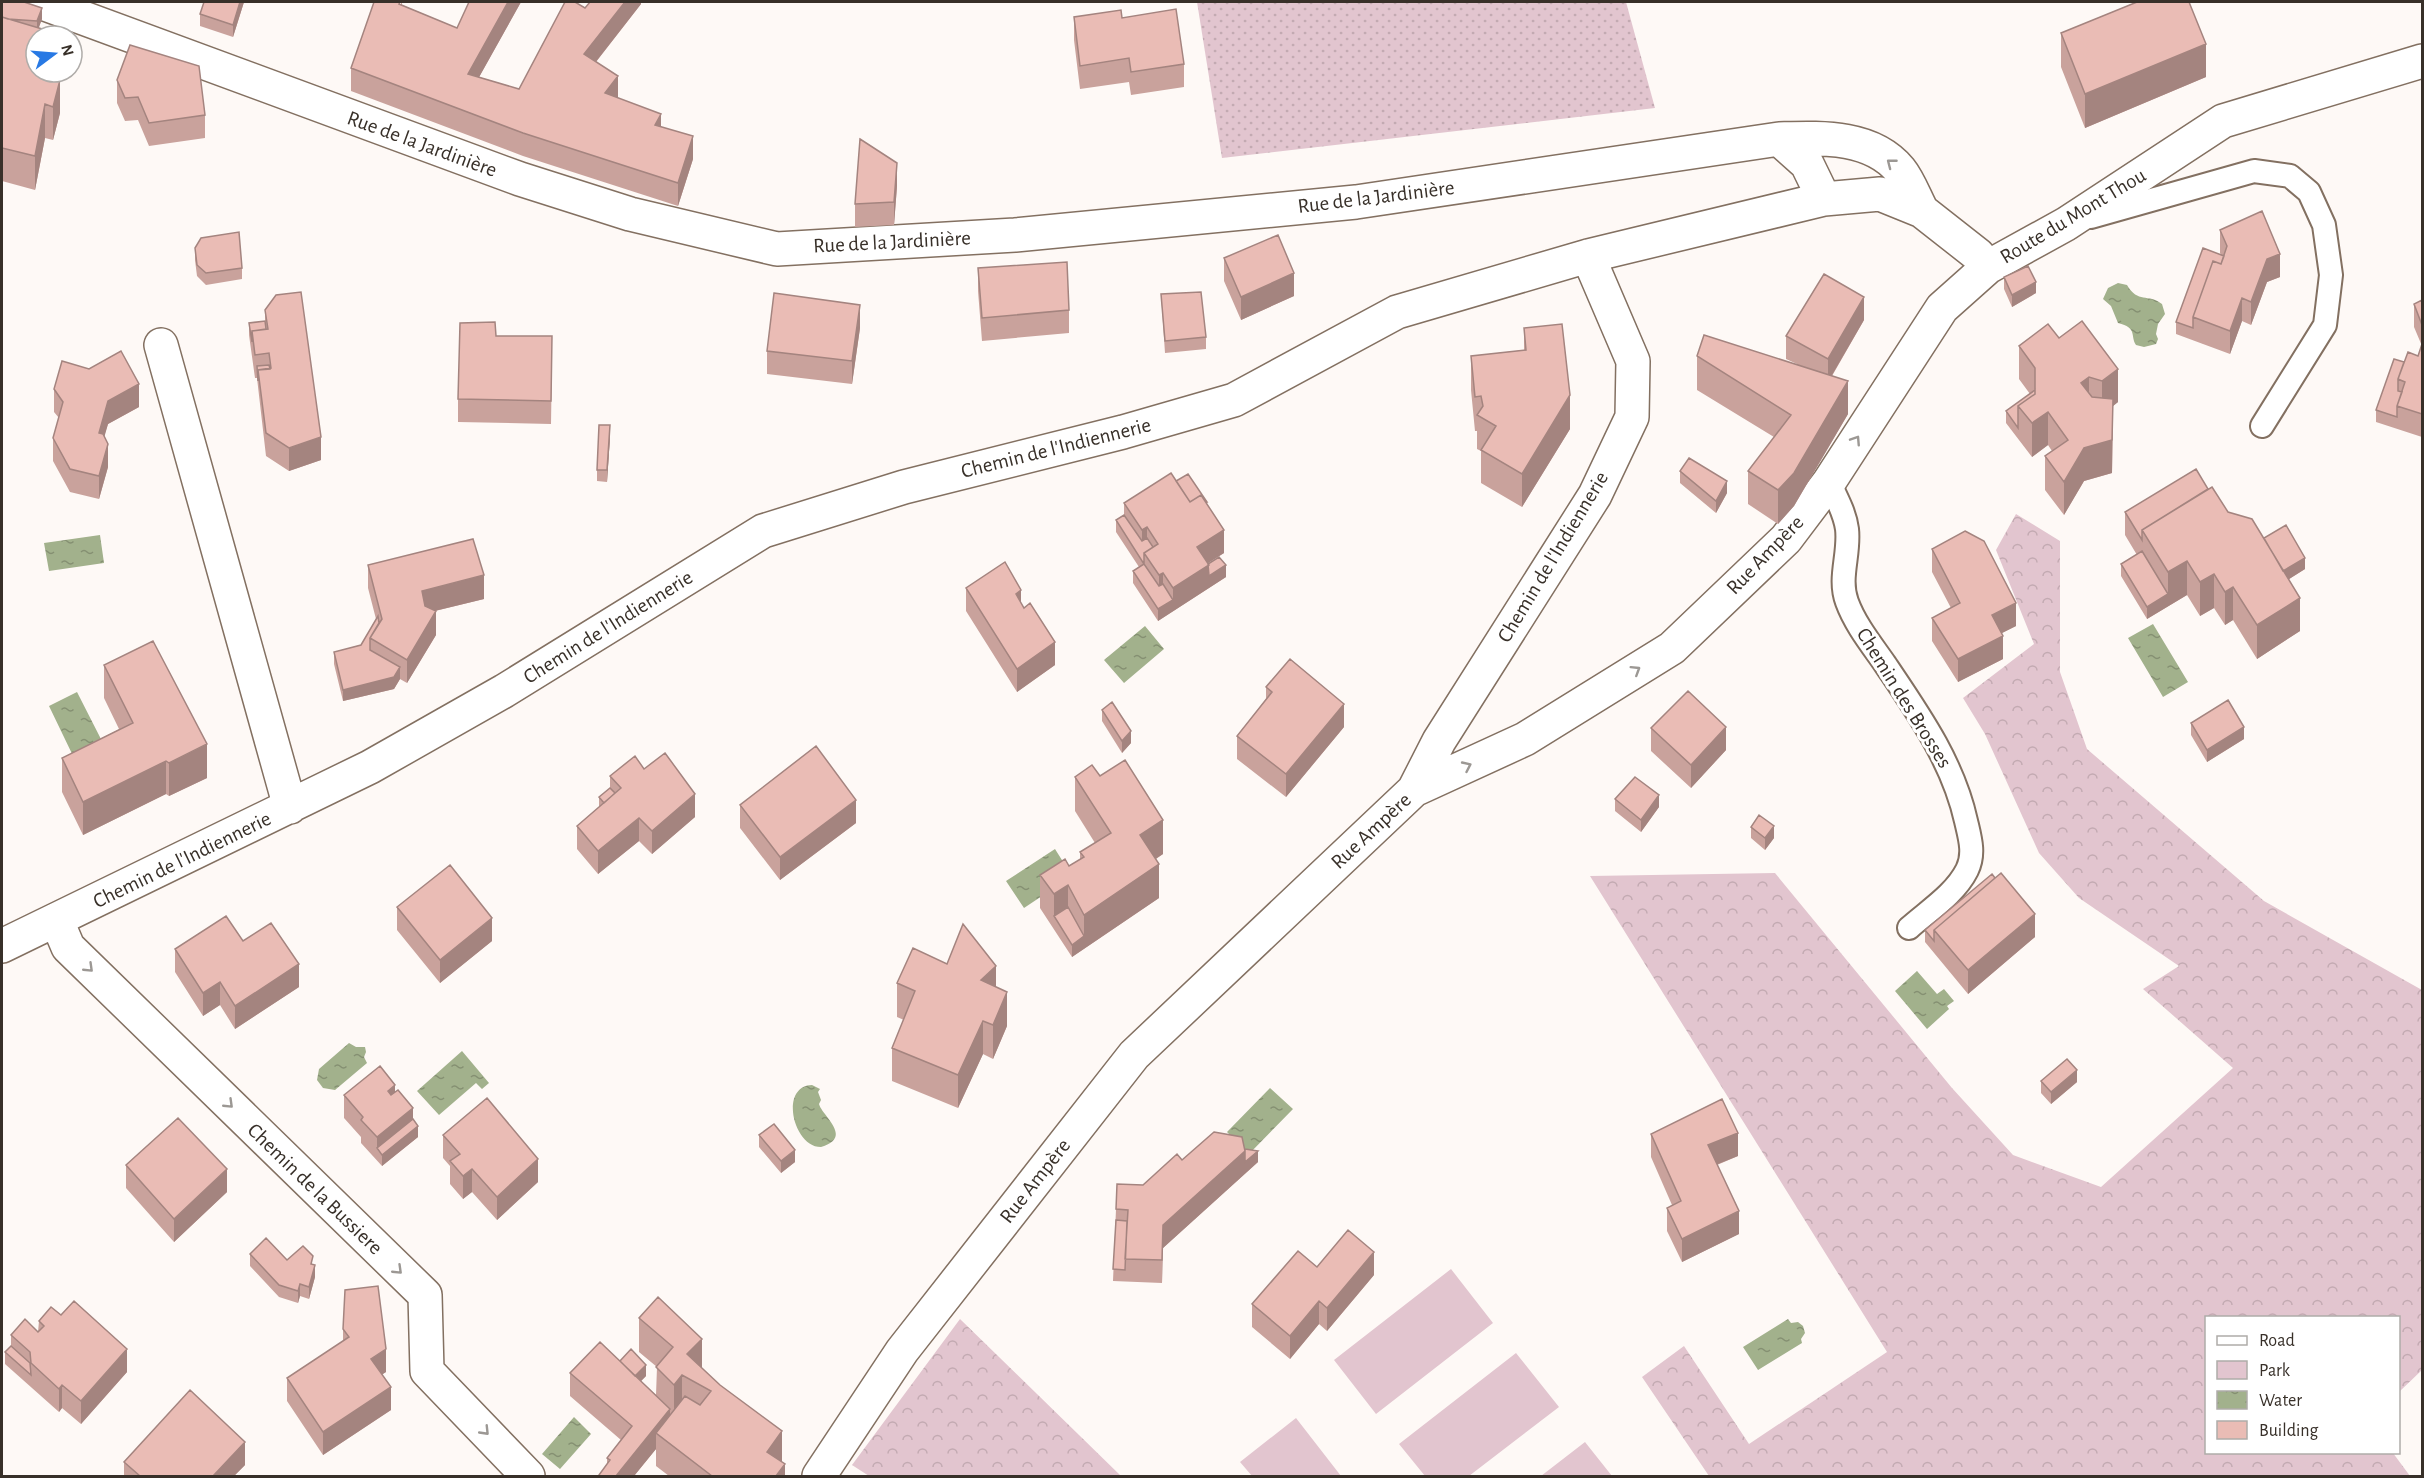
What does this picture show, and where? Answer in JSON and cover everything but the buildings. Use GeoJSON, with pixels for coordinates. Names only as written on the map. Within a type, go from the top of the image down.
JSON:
{"type":"FeatureCollection","features":[{"type":"Feature","properties":{"kind":"street","name":"Rue de la Jardinière"},"geometry":{"type":"LineString","coordinates":[[40,2],[520,179],[630,214],[777,249],[1015,235],[1356,202],[1779,139],[1829,138],[1873,148],[1900,170],[1922,211]]}},
{"type":"Feature","properties":{"kind":"street","name":"Route du Mont Thou"},"geometry":{"type":"LineString","coordinates":[[1588,256],[1824,198],[1880,194],[1922,211],[1978,255],[1988,267],[2066,224],[2223,121],[2422,61]]}},
{"type":"Feature","properties":{"kind":"street"},"geometry":{"type":"LineString","coordinates":[[1779,139],[1807,164],[1824,198]]}},
{"type":"Feature","properties":{"kind":"street","name":"Chemin de l'Indiennerie"},"geometry":{"type":"LineString","coordinates":[[2,946],[370,767],[504,691],[763,531],[904,487],[1123,432],[1234,400],[1397,312],[1588,256],[1633,361],[1632,417],[1595,495],[1439,741],[1414,790]]}},
{"type":"Feature","properties":{"kind":"street","name":"Rue Ampère"},"geometry":{"type":"LineString","coordinates":[[819,1476],[902,1351],[1134,1055],[1414,790],[1525,739],[1672,648],[1786,539],[1829,482],[1941,308],[1988,267]]}},
{"type":"Feature","properties":{"kind":"street"},"geometry":{"type":"LineString","coordinates":[[161,345],[290,807]]}},
{"type":"Feature","properties":{"kind":"street","name":"Chemin de la Bussiere"},"geometry":{"type":"LineString","coordinates":[[57,921],[68,947],[424,1295],[427,1371],[528,1476]]}},
{"type":"Feature","properties":{"kind":"lane"},"geometry":{"type":"LineString","coordinates":[[2066,224],[2254,171],[2290,176],[2309,192],[2324,225],[2331,275],[2325,325],[2262,426]]}},
{"type":"Feature","properties":{"kind":"lane","name":"Chemin des Brosses"},"geometry":{"type":"LineString","coordinates":[[1829,482],[1841,508],[1847,529],[1842,586],[1847,602],[1856,622],[1924,722],[1948,766],[1963,804],[1972,848],[1967,869],[1955,888],[1909,928]]}},
{"type":"Feature","properties":{"kind":"green space"},"geometry":{"type":"Polygon","coordinates":[[[1197,2],[1626,2],[1655,108],[1222,158],[1197,2]]]}},
{"type":"Feature","properties":{"kind":"green space"},"geometry":{"type":"Polygon","coordinates":[[[2016,514],[2060,541],[2060,672],[2087,749],[2264,901],[2422,990],[2422,1370],[2400,1391],[2400,1316],[2205,1316],[2205,1454],[2394,1454],[2410,1476],[1709,1476],[1642,1377],[1684,1346],[1749,1444],[1887,1352],[1590,876],[1775,873],[1952,1088],[2013,1155],[2101,1187],[2233,1068],[2143,989],[2179,966],[2079,898],[2039,853],[1985,734],[1963,698],[2034,644],[1996,550],[2016,514]]]}},
{"type":"Feature","properties":{"kind":"green space"},"geometry":{"type":"Polygon","coordinates":[[[1451,1269],[1493,1323],[1376,1414],[1334,1360],[1451,1269]]]}},
{"type":"Feature","properties":{"kind":"green space"},"geometry":{"type":"Polygon","coordinates":[[[960,1319],[1121,1476],[869,1476],[852,1465],[960,1319]]]}},
{"type":"Feature","properties":{"kind":"green space"},"geometry":{"type":"Polygon","coordinates":[[[1516,1353],[1559,1407],[1469,1476],[1425,1476],[1399,1444],[1516,1353]]]}},
{"type":"Feature","properties":{"kind":"green space"},"geometry":{"type":"Polygon","coordinates":[[[1296,1418],[1341,1476],[1252,1476],[1240,1462],[1296,1418]]]}},
{"type":"Feature","properties":{"kind":"green space"},"geometry":{"type":"Polygon","coordinates":[[[1585,1442],[1612,1476],[1541,1476],[1585,1442]]]}},
{"type":"Feature","properties":{"kind":"water"},"geometry":{"type":"Polygon","coordinates":[[[2118,283],[2127,285],[2139,296],[2162,304],[2165,314],[2158,324],[2156,344],[2144,347],[2136,345],[2131,330],[2118,323],[2111,306],[2103,299],[2108,288],[2118,283]]]}},
{"type":"Feature","properties":{"kind":"water"},"geometry":{"type":"Polygon","coordinates":[[[100,535],[104,563],[49,571],[44,543],[100,535]]]}},
{"type":"Feature","properties":{"kind":"water"},"geometry":{"type":"Polygon","coordinates":[[[2153,624],[2188,682],[2163,697],[2128,638],[2153,624]]]}},
{"type":"Feature","properties":{"kind":"water"},"geometry":{"type":"Polygon","coordinates":[[[1145,626],[1164,649],[1124,683],[1104,660],[1145,626]]]}},
{"type":"Feature","properties":{"kind":"water"},"geometry":{"type":"Polygon","coordinates":[[[77,692],[104,745],[75,760],[49,706],[77,692]]]}},
{"type":"Feature","properties":{"kind":"water"},"geometry":{"type":"Polygon","coordinates":[[[1055,849],[1072,876],[1024,908],[1006,881],[1055,849]]]}},
{"type":"Feature","properties":{"kind":"water"},"geometry":{"type":"Polygon","coordinates":[[[1917,971],[1937,994],[1944,989],[1954,1001],[1947,1006],[1949,1009],[1927,1029],[1895,991],[1917,971]]]}},
{"type":"Feature","properties":{"kind":"water"},"geometry":{"type":"Polygon","coordinates":[[[349,1043],[356,1047],[365,1047],[364,1057],[367,1063],[335,1090],[323,1088],[317,1080],[319,1069],[349,1043]]]}},
{"type":"Feature","properties":{"kind":"water"},"geometry":{"type":"Polygon","coordinates":[[[462,1051],[489,1083],[482,1089],[476,1083],[439,1115],[417,1091],[462,1051]]]}},
{"type":"Feature","properties":{"kind":"water"},"geometry":{"type":"Polygon","coordinates":[[[812,1085],[820,1089],[819,1104],[836,1132],[831,1143],[821,1147],[811,1144],[803,1137],[797,1128],[794,1116],[793,1105],[796,1095],[802,1088],[812,1085]]]}},
{"type":"Feature","properties":{"kind":"water"},"geometry":{"type":"Polygon","coordinates":[[[1270,1088],[1293,1109],[1249,1154],[1227,1132],[1270,1088]]]}},
{"type":"Feature","properties":{"kind":"water"},"geometry":{"type":"Polygon","coordinates":[[[1788,1319],[1791,1323],[1798,1322],[1803,1326],[1805,1333],[1801,1339],[1802,1343],[1758,1370],[1743,1347],[1788,1319]]]}},
{"type":"Feature","properties":{"kind":"water"},"geometry":{"type":"Polygon","coordinates":[[[574,1417],[591,1434],[560,1469],[542,1454],[574,1417]]]}}]}
